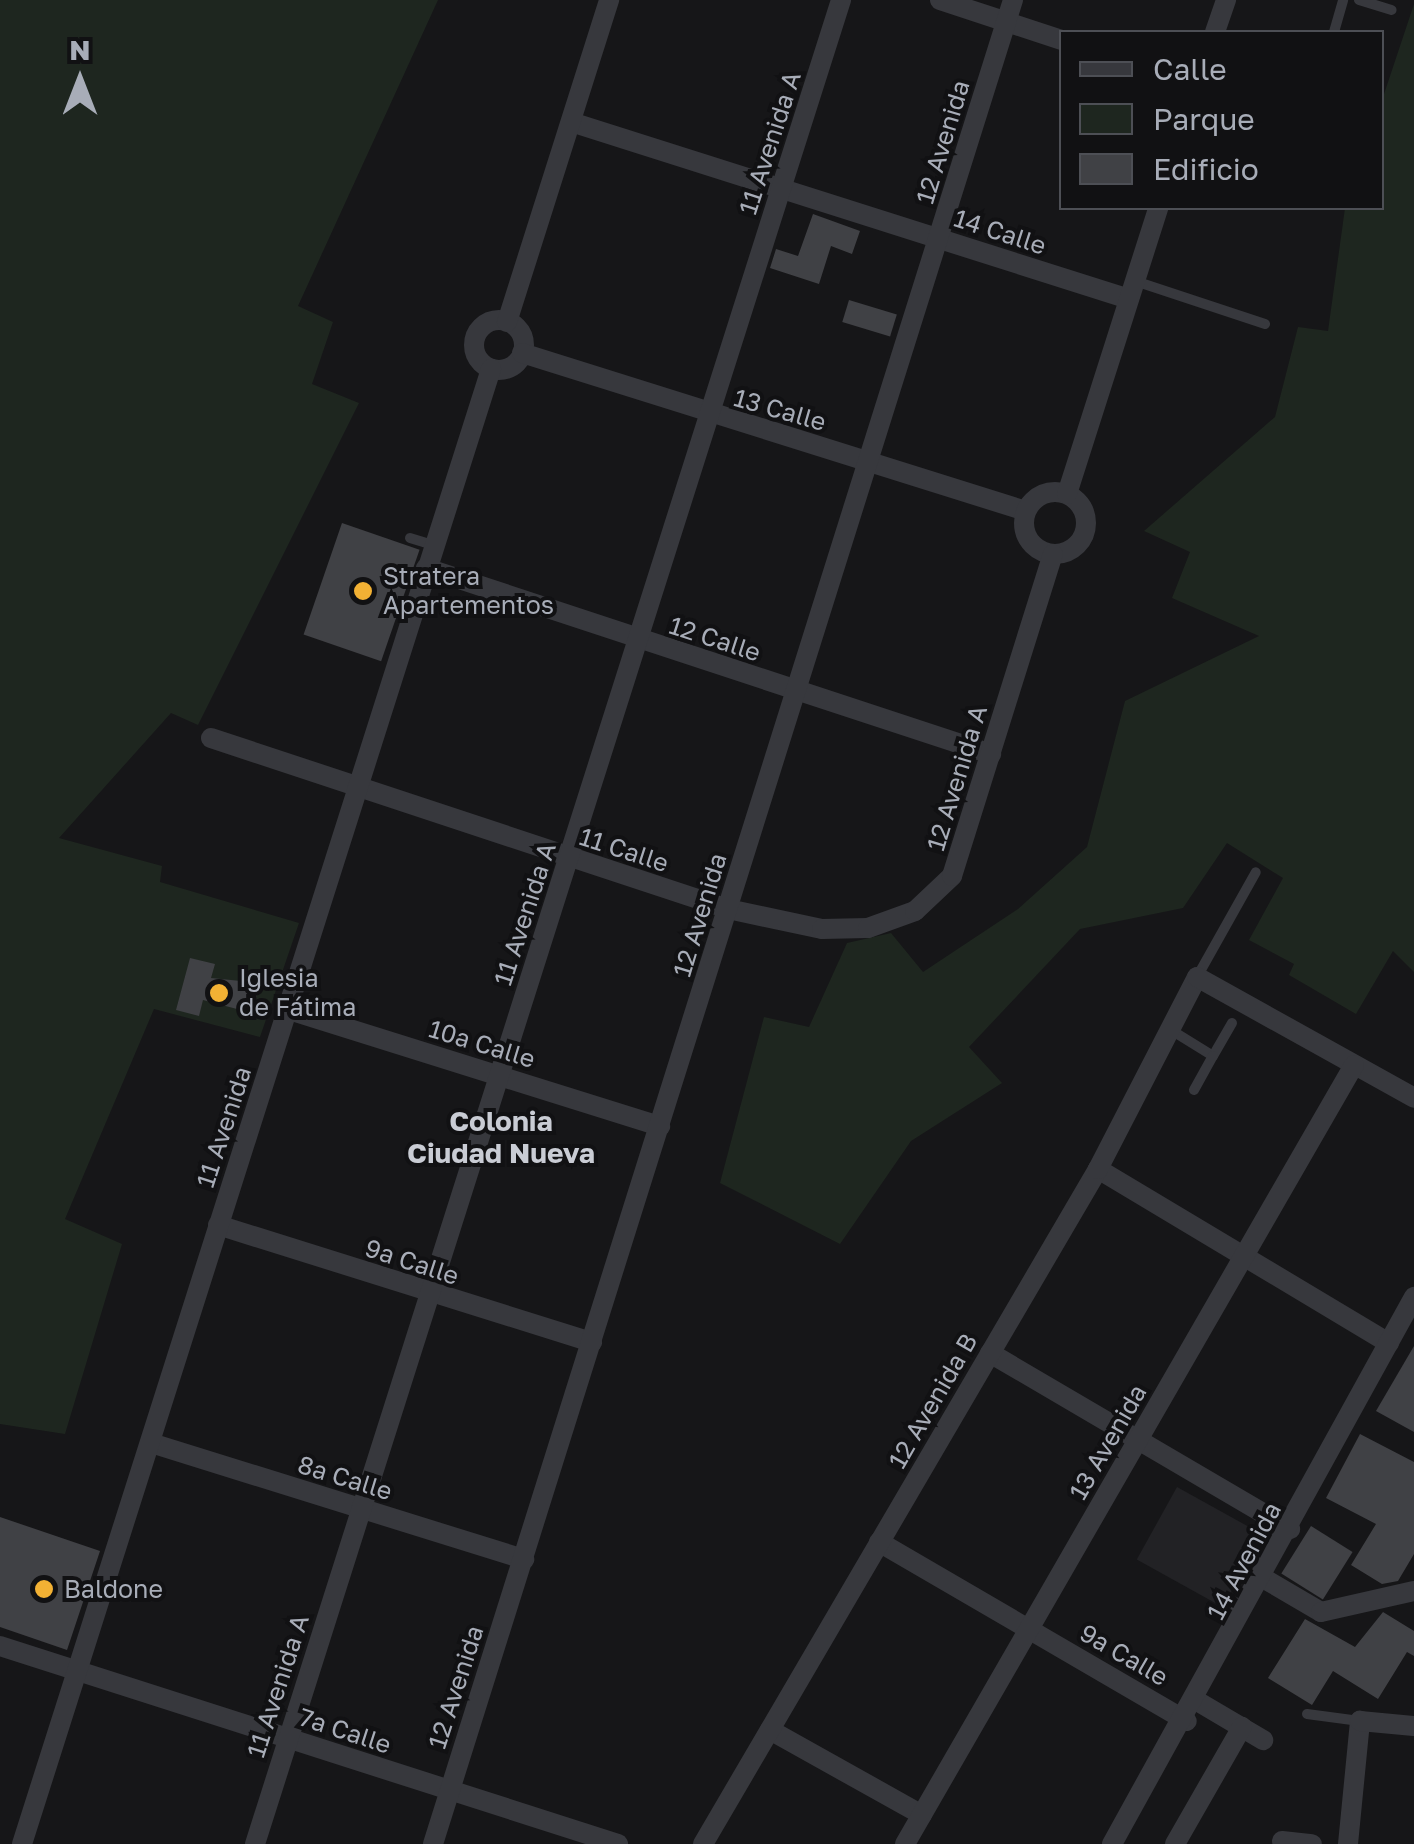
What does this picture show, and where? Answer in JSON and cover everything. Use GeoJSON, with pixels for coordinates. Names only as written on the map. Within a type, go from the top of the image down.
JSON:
{"type":"FeatureCollection","features":[{"type":"Feature","properties":{"kind":"street"},"geometry":{"type":"LineString","coordinates":[[508,322],[484,324],[475,337],[478,360],[491,369],[506,369],[522,353],[508,322],[609,0]]}},
{"type":"Feature","properties":{"kind":"street","name":"11 Avenida A"},"geometry":{"type":"LineString","coordinates":[[255,1844],[841,0]]}},
{"type":"Feature","properties":{"kind":"street"},"geometry":{"type":"LineString","coordinates":[[940,0],[1059,39]]}},
{"type":"Feature","properties":{"kind":"street","name":"12 Avenida"},"geometry":{"type":"LineString","coordinates":[[433,1844],[1013,0]]}},
{"type":"Feature","properties":{"kind":"street"},"geometry":{"type":"LineString","coordinates":[[1216,30],[1226,0]]}},
{"type":"Feature","properties":{"kind":"street","name":"14 Calle"},"geometry":{"type":"LineString","coordinates":[[570,122],[939,238],[1132,290]]}},
{"type":"Feature","properties":{"kind":"street"},"geometry":{"type":"LineString","coordinates":[[1067,494],[1157,210]]}},
{"type":"Feature","properties":{"kind":"street","name":"13 Calle"},"geometry":{"type":"LineString","coordinates":[[522,353],[710,416],[1026,511]]}},
{"type":"Feature","properties":{"kind":"street","name":"11 Avenida"},"geometry":{"type":"LineString","coordinates":[[22,1844],[491,369]]}},
{"type":"Feature","properties":{"kind":"street"},"geometry":{"type":"LineString","coordinates":[[1045,494],[1067,494],[1082,507],[1084,535],[1053,554],[1028,540],[1026,511],[1045,494]]}},
{"type":"Feature","properties":{"kind":"street","name":"12 Avenida A"},"geometry":{"type":"LineString","coordinates":[[822,930],[868,928],[938,894],[952,876],[1053,554]]}},
{"type":"Feature","properties":{"kind":"street","name":"12 Calle"},"geometry":{"type":"LineString","coordinates":[[426,568],[990,754]]}},
{"type":"Feature","properties":{"kind":"street","name":"11 Calle"},"geometry":{"type":"LineString","coordinates":[[210,738],[357,790],[728,909],[822,930]]}},
{"type":"Feature","properties":{"kind":"street"},"geometry":{"type":"LineString","coordinates":[[1197,977],[1414,1098]]}},
{"type":"Feature","properties":{"kind":"street","name":"12 Avenida B"},"geometry":{"type":"LineString","coordinates":[[702,1844],[1098,1169],[1197,977]]}},
{"type":"Feature","properties":{"kind":"street","name":"10a Calle"},"geometry":{"type":"LineString","coordinates":[[289,1010],[660,1126]]}},
{"type":"Feature","properties":{"kind":"street","name":"13 Avenida"},"geometry":{"type":"LineString","coordinates":[[905,1844],[1354,1065]]}},
{"type":"Feature","properties":{"kind":"street"},"geometry":{"type":"LineString","coordinates":[[1098,1169],[1389,1344]]}},
{"type":"Feature","properties":{"kind":"street","name":"9a Calle"},"geometry":{"type":"LineString","coordinates":[[218,1225],[431,1295],[592,1342]]}},
{"type":"Feature","properties":{"kind":"street","name":"14 Avenida"},"geometry":{"type":"LineString","coordinates":[[1112,1844],[1187,1721],[1414,1297]]}},
{"type":"Feature","properties":{"kind":"street"},"geometry":{"type":"LineString","coordinates":[[990,1353],[1290,1529]]}},
{"type":"Feature","properties":{"kind":"street","name":"8a Calle"},"geometry":{"type":"LineString","coordinates":[[151,1442],[524,1559]]}},
{"type":"Feature","properties":{"kind":"street","name":"9a Calle"},"geometry":{"type":"LineString","coordinates":[[880,1542],[1187,1721]]}},
{"type":"Feature","properties":{"kind":"street"},"geometry":{"type":"LineString","coordinates":[[1264,1578],[1321,1612],[1414,1591]]}},
{"type":"Feature","properties":{"kind":"street","name":"7a Calle"},"geometry":{"type":"LineString","coordinates":[[0,1646],[618,1844]]}},
{"type":"Feature","properties":{"kind":"street"},"geometry":{"type":"LineString","coordinates":[[1197,1702],[1264,1740]]}},
{"type":"Feature","properties":{"kind":"street"},"geometry":{"type":"LineString","coordinates":[[1348,1844],[1360,1720],[1414,1726]]}},
{"type":"Feature","properties":{"kind":"street"},"geometry":{"type":"LineString","coordinates":[[1175,1844],[1242,1727]]}},
{"type":"Feature","properties":{"kind":"street"},"geometry":{"type":"LineString","coordinates":[[770,1730],[922,1815]]}},
{"type":"Feature","properties":{"kind":"street"},"geometry":{"type":"LineString","coordinates":[[1282,1842],[1312,1844]]}},
{"type":"Feature","properties":{"kind":"lane"},"geometry":{"type":"LineString","coordinates":[[1335,30],[1343,0]]}},
{"type":"Feature","properties":{"kind":"lane"},"geometry":{"type":"LineString","coordinates":[[1359,0],[1392,10]]}},
{"type":"Feature","properties":{"kind":"lane"},"geometry":{"type":"LineString","coordinates":[[1132,290],[1265,324]]}},
{"type":"Feature","properties":{"kind":"lane"},"geometry":{"type":"LineString","coordinates":[[410,538],[434,545]]}},
{"type":"Feature","properties":{"kind":"lane"},"geometry":{"type":"LineString","coordinates":[[1197,977],[1256,872]]}},
{"type":"Feature","properties":{"kind":"lane"},"geometry":{"type":"LineString","coordinates":[[1194,1090],[1232,1023]]}},
{"type":"Feature","properties":{"kind":"lane"},"geometry":{"type":"LineString","coordinates":[[1170,1030],[1212,1056]]}},
{"type":"Feature","properties":{"kind":"lane"},"geometry":{"type":"LineString","coordinates":[[1307,1714],[1360,1720]]}},
{"type":"Feature","properties":{"kind":"shaded area"},"geometry":{"type":"Polygon","coordinates":[[[1177,1487],[1263,1535],[1222,1607],[1137,1560],[1177,1487]]]}},
{"type":"Feature","properties":{"kind":"green space"},"geometry":{"type":"Polygon","coordinates":[[[0,0],[438,0],[298,306],[333,322],[312,384],[359,403],[198,725],[171,713],[59,838],[162,866],[160,882],[299,923],[260,1037],[154,1009],[65,1219],[122,1244],[65,1434],[0,1424],[0,0]]]}},
{"type":"Feature","properties":{"kind":"green space"},"geometry":{"type":"Polygon","coordinates":[[[1414,4],[1414,972],[1393,951],[1356,1014],[1289,975],[1294,964],[1249,940],[1283,878],[1227,843],[1183,908],[1080,929],[969,1047],[1002,1083],[911,1141],[840,1244],[720,1183],[764,1017],[809,1027],[847,943],[891,933],[923,972],[1018,909],[1087,847],[1125,701],[1259,636],[1172,598],[1190,552],[1144,531],[1275,417],[1298,327],[1328,331],[1345,210],[1384,210],[1384,94],[1414,4]]]}},
{"type":"Feature","properties":{"kind":"building"},"geometry":{"type":"Polygon","coordinates":[[[813,214],[860,231],[852,254],[831,246],[819,284],[770,268],[776,249],[798,256],[813,214]]]}},
{"type":"Feature","properties":{"kind":"building"},"geometry":{"type":"Polygon","coordinates":[[[849,300],[897,315],[890,337],[842,322],[849,300]]]}},
{"type":"Feature","properties":{"kind":"building","name":"Stratera Apartementos"},"geometry":{"type":"Polygon","coordinates":[[[342,523],[420,550],[381,661],[304,635],[342,523]]]}},
{"type":"Feature","properties":{"kind":"building","name":"Iglesia de Fátima"},"geometry":{"type":"Polygon","coordinates":[[[190,958],[215,964],[211,978],[260,983],[252,1013],[203,1000],[199,1016],[176,1010],[190,958]]]}},
{"type":"Feature","properties":{"kind":"building"},"geometry":{"type":"Polygon","coordinates":[[[1414,1346],[1414,1432],[1376,1411],[1414,1346]]]}},
{"type":"Feature","properties":{"kind":"building"},"geometry":{"type":"Polygon","coordinates":[[[1360,1434],[1414,1462],[1414,1554],[1398,1581],[1382,1584],[1351,1565],[1376,1524],[1326,1498],[1360,1434]]]}},
{"type":"Feature","properties":{"kind":"building","name":"Baldone"},"geometry":{"type":"Polygon","coordinates":[[[0,1517],[100,1551],[67,1650],[0,1627],[0,1517]]]}},
{"type":"Feature","properties":{"kind":"building"},"geometry":{"type":"Polygon","coordinates":[[[1311,1526],[1353,1552],[1323,1599],[1281,1573],[1311,1526]]]}},
{"type":"Feature","properties":{"kind":"building"},"geometry":{"type":"Polygon","coordinates":[[[1383,1612],[1414,1631],[1414,1656],[1407,1652],[1378,1699],[1333,1671],[1312,1705],[1268,1678],[1305,1619],[1355,1647],[1383,1612]]]}},
{"type":"Feature","properties":{"kind":"place","name":"Stratera Apartementos"},"geometry":{"type":"Point","coordinates":[363,591]}},
{"type":"Feature","properties":{"kind":"place","name":"Iglesia de Fátima"},"geometry":{"type":"Point","coordinates":[219,993]}},
{"type":"Feature","properties":{"kind":"place","name":"Baldone"},"geometry":{"type":"Point","coordinates":[44,1589]}},
{"type":"Feature","properties":{"kind":"district","name":"Colonia Ciudad Nueva"},"geometry":{"type":"Point","coordinates":[501,1137]}}]}
